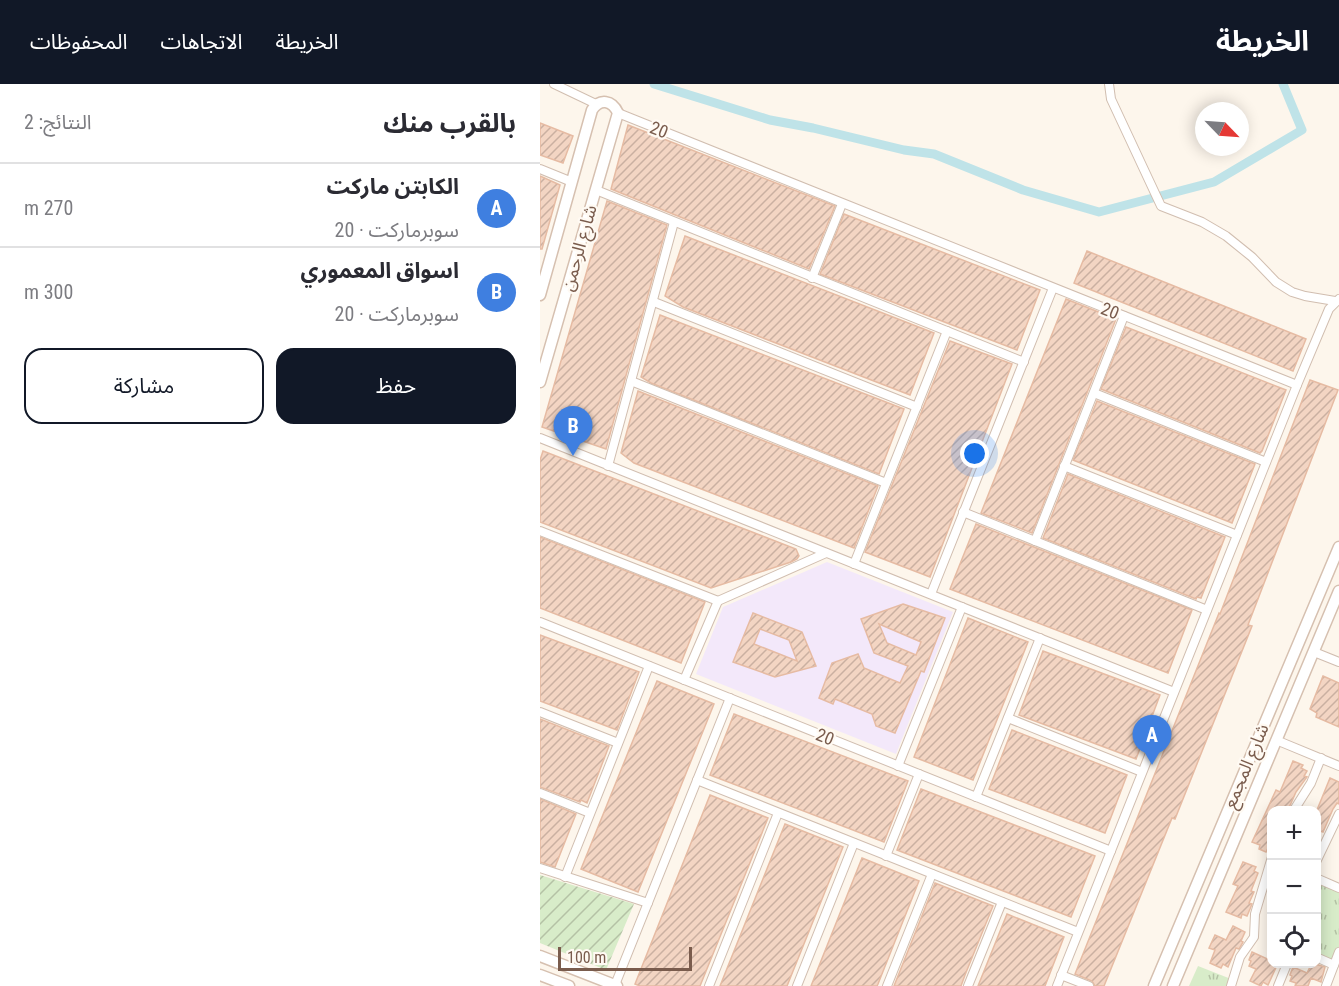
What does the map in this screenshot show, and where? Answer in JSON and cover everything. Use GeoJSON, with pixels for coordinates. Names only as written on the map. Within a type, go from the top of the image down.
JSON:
{"type":"FeatureCollection","features":[{"type":"Feature","properties":{"kind":"street"},"geometry":{"type":"LineString","coordinates":[[554,84],[594,107],[603,101],[610,102],[618,113]]}},
{"type":"Feature","properties":{"kind":"street"},"geometry":{"type":"LineString","coordinates":[[1109,84],[1111,99],[1161,206],[1202,222],[1226,236],[1252,256],[1276,282],[1292,292],[1337,300]]}},
{"type":"Feature","properties":{"kind":"street","name":"شارع الرحمن"},"geometry":{"type":"LineString","coordinates":[[540,295],[594,107]]}},
{"type":"Feature","properties":{"kind":"street","name":"شارع الرحمن"},"geometry":{"type":"LineString","coordinates":[[540,382],[618,113]]}},
{"type":"Feature","properties":{"kind":"street","name":"20"},"geometry":{"type":"LineString","coordinates":[[618,113],[1297,385]]}},
{"type":"Feature","properties":{"kind":"street"},"geometry":{"type":"LineString","coordinates":[[540,169],[572,182]]}},
{"type":"Feature","properties":{"kind":"street"},"geometry":{"type":"LineString","coordinates":[[596,190],[1024,362]]}},
{"type":"Feature","properties":{"kind":"street"},"geometry":{"type":"LineString","coordinates":[[812,278],[842,204]]}},
{"type":"Feature","properties":{"kind":"street"},"geometry":{"type":"LineString","coordinates":[[608,466],[674,222]]}},
{"type":"Feature","properties":{"kind":"street"},"geometry":{"type":"LineString","coordinates":[[931,594],[1053,288]]}},
{"type":"Feature","properties":{"kind":"street"},"geometry":{"type":"LineString","coordinates":[[1057,986],[1297,385],[1329,309],[1337,300]]}},
{"type":"Feature","properties":{"kind":"street"},"geometry":{"type":"LineString","coordinates":[[654,302],[917,407]]}},
{"type":"Feature","properties":{"kind":"street"},"geometry":{"type":"LineString","coordinates":[[1035,541],[1124,316]]}},
{"type":"Feature","properties":{"kind":"street"},"geometry":{"type":"LineString","coordinates":[[854,564],[947,331]]}},
{"type":"Feature","properties":{"kind":"street"},"geometry":{"type":"LineString","coordinates":[[631,381],[886,483]]}},
{"type":"Feature","properties":{"kind":"street"},"geometry":{"type":"LineString","coordinates":[[1094,393],[1266,462]]}},
{"type":"Feature","properties":{"kind":"street"},"geometry":{"type":"LineString","coordinates":[[540,438],[1174,692]]}},
{"type":"Feature","properties":{"kind":"street"},"geometry":{"type":"LineString","coordinates":[[1064,466],[1237,535]]}},
{"type":"Feature","properties":{"kind":"street"},"geometry":{"type":"LineString","coordinates":[[963,512],[1207,610]]}},
{"type":"Feature","properties":{"kind":"street"},"geometry":{"type":"LineString","coordinates":[[540,531],[718,601]]}},
{"type":"Feature","properties":{"kind":"street","name":"شارع المجمع"},"geometry":{"type":"LineString","coordinates":[[1157,985],[1339,547]]}},
{"type":"Feature","properties":{"kind":"street"},"geometry":{"type":"LineString","coordinates":[[684,680],[718,601],[826,553]]}},
{"type":"Feature","properties":{"kind":"street","name":"شارع المجمع"},"geometry":{"type":"LineString","coordinates":[[1173,986],[1339,591]]}},
{"type":"Feature","properties":{"kind":"street"},"geometry":{"type":"LineString","coordinates":[[898,766],[962,607]]}},
{"type":"Feature","properties":{"kind":"street","name":"20"},"geometry":{"type":"LineString","coordinates":[[540,622],[1111,851]]}},
{"type":"Feature","properties":{"kind":"street"},"geometry":{"type":"LineString","coordinates":[[976,797],[1040,638]]}},
{"type":"Feature","properties":{"kind":"street"},"geometry":{"type":"LineString","coordinates":[[1314,652],[1339,662]]}},
{"type":"Feature","properties":{"kind":"street"},"geometry":{"type":"LineString","coordinates":[[1289,665],[1306,671]]}},
{"type":"Feature","properties":{"kind":"street"},"geometry":{"type":"LineString","coordinates":[[565,876],[649,666]]}},
{"type":"Feature","properties":{"kind":"street"},"geometry":{"type":"LineString","coordinates":[[540,956],[616,986],[730,698]]}},
{"type":"Feature","properties":{"kind":"street"},"geometry":{"type":"LineString","coordinates":[[540,712],[618,743]]}},
{"type":"Feature","properties":{"kind":"street"},"geometry":{"type":"LineString","coordinates":[[1008,718],[1142,772]]}},
{"type":"Feature","properties":{"kind":"street"},"geometry":{"type":"LineString","coordinates":[[1276,740],[1339,766]]}},
{"type":"Feature","properties":{"kind":"street"},"geometry":{"type":"LineString","coordinates":[[1297,806],[1311,783],[1321,758]]}},
{"type":"Feature","properties":{"kind":"street"},"geometry":{"type":"LineString","coordinates":[[886,856],[919,774]]}},
{"type":"Feature","properties":{"kind":"street"},"geometry":{"type":"LineString","coordinates":[[697,780],[1078,932]]}},
{"type":"Feature","properties":{"kind":"street"},"geometry":{"type":"LineString","coordinates":[[540,794],[590,813]]}},
{"type":"Feature","properties":{"kind":"street"},"geometry":{"type":"LineString","coordinates":[[709,986],[778,813]]}},
{"type":"Feature","properties":{"kind":"street"},"geometry":{"type":"LineString","coordinates":[[1318,860],[1339,814]]}},
{"type":"Feature","properties":{"kind":"street"},"geometry":{"type":"LineString","coordinates":[[797,986],[854,843]]}},
{"type":"Feature","properties":{"kind":"street"},"geometry":{"type":"LineString","coordinates":[[1231,986],[1240,957],[1254,937],[1255,914],[1271,860]]}},
{"type":"Feature","properties":{"kind":"street"},"geometry":{"type":"LineString","coordinates":[[540,868],[648,903]]}},
{"type":"Feature","properties":{"kind":"street"},"geometry":{"type":"LineString","coordinates":[[887,986],[932,874]]}},
{"type":"Feature","properties":{"kind":"street"},"geometry":{"type":"LineString","coordinates":[[1321,880],[1339,888]]}},
{"type":"Feature","properties":{"kind":"street"},"geometry":{"type":"LineString","coordinates":[[968,986],[1002,902]]}},
{"type":"Feature","properties":{"kind":"street"},"geometry":{"type":"LineString","coordinates":[[1326,986],[1339,952]]}},
{"type":"Feature","properties":{"kind":"street"},"geometry":{"type":"LineString","coordinates":[[1321,959],[1334,965]]}},
{"type":"Feature","properties":{"kind":"street"},"geometry":{"type":"LineString","coordinates":[[1278,986],[1285,968]]}},
{"type":"Feature","properties":{"kind":"street"},"geometry":{"type":"LineString","coordinates":[[540,975],[569,986]]}},
{"type":"Feature","properties":{"kind":"street"},"geometry":{"type":"LineString","coordinates":[[1061,975],[1089,986]]}},
{"type":"Feature","properties":{"kind":"shaded area"},"geometry":{"type":"Polygon","coordinates":[[[827,562],[953,612],[896,754],[696,674],[723,607],[827,562]]]}},
{"type":"Feature","properties":{"kind":"green space"},"geometry":{"type":"Polygon","coordinates":[[[540,875],[634,904],[606,970],[540,943],[540,875]]]}},
{"type":"Feature","properties":{"kind":"green space"},"geometry":{"type":"Polygon","coordinates":[[[1321,880],[1339,888],[1339,952],[1334,965],[1321,959],[1321,880]]]}},
{"type":"Feature","properties":{"kind":"green space"},"geometry":{"type":"Polygon","coordinates":[[[1198,966],[1231,979],[1228,986],[1189,986],[1198,966]]]}},
{"type":"Feature","properties":{"kind":"building"},"geometry":{"type":"Polygon","coordinates":[[[540,123],[573,136],[563,163],[540,155],[540,123]]]}},
{"type":"Feature","properties":{"kind":"building"},"geometry":{"type":"Polygon","coordinates":[[[628,125],[835,206],[809,269],[611,189],[628,125]]]}},
{"type":"Feature","properties":{"kind":"building"},"geometry":{"type":"Polygon","coordinates":[[[540,176],[560,185],[542,249],[540,249],[540,176]]]}},
{"type":"Feature","properties":{"kind":"building"},"geometry":{"type":"Polygon","coordinates":[[[607,201],[667,225],[606,449],[542,427],[607,201]]]}},
{"type":"Feature","properties":{"kind":"building"},"geometry":{"type":"Polygon","coordinates":[[[844,214],[1040,290],[1017,350],[820,274],[844,214]]]}},
{"type":"Feature","properties":{"kind":"building"},"geometry":{"type":"Polygon","coordinates":[[[685,236],[934,333],[910,395],[683,307],[665,296],[685,236]]]}},
{"type":"Feature","properties":{"kind":"building"},"geometry":{"type":"Polygon","coordinates":[[[1087,251],[1306,339],[1293,371],[1074,283],[1087,251]]]}},
{"type":"Feature","properties":{"kind":"building"},"geometry":{"type":"Polygon","coordinates":[[[1066,299],[1116,319],[1032,533],[981,513],[1066,299]]]}},
{"type":"Feature","properties":{"kind":"building"},"geometry":{"type":"Polygon","coordinates":[[[660,315],[904,409],[879,474],[641,377],[660,315]]]}},
{"type":"Feature","properties":{"kind":"building"},"geometry":{"type":"Polygon","coordinates":[[[1126,327],[1286,390],[1262,451],[1260,453],[1101,389],[1126,327]]]}},
{"type":"Feature","properties":{"kind":"building"},"geometry":{"type":"Polygon","coordinates":[[[950,341],[1012,364],[930,577],[865,552],[950,341]]]}},
{"type":"Feature","properties":{"kind":"building"},"geometry":{"type":"Polygon","coordinates":[[[1310,380],[1338,390],[1248,625],[1252,626],[1175,819],[1172,818],[1104,986],[1095,986],[1092,981],[1075,974],[1220,614],[1310,380]]]}},
{"type":"Feature","properties":{"kind":"building"},"geometry":{"type":"Polygon","coordinates":[[[638,391],[878,486],[854,548],[634,463],[621,453],[638,391]]]}},
{"type":"Feature","properties":{"kind":"building"},"geometry":{"type":"Polygon","coordinates":[[[1097,401],[1255,464],[1232,523],[1073,460],[1097,401]]]}},
{"type":"Feature","properties":{"kind":"building"},"geometry":{"type":"Polygon","coordinates":[[[543,451],[796,549],[799,556],[791,562],[711,588],[540,522],[540,460],[543,451]]]}},
{"type":"Feature","properties":{"kind":"building"},"geometry":{"type":"Polygon","coordinates":[[[1068,474],[1225,537],[1201,598],[1196,599],[1043,538],[1068,474]]]}},
{"type":"Feature","properties":{"kind":"building"},"geometry":{"type":"Polygon","coordinates":[[[976,524],[1192,610],[1168,673],[950,589],[976,524]]]}},
{"type":"Feature","properties":{"kind":"building"},"geometry":{"type":"Polygon","coordinates":[[[540,537],[705,602],[681,663],[540,608],[540,537]]]}},
{"type":"Feature","properties":{"kind":"building"},"geometry":{"type":"Polygon","coordinates":[[[903,604],[945,618],[924,672],[921,671],[895,733],[876,726],[872,714],[835,699],[833,704],[819,698],[832,663],[858,654],[864,668],[900,683],[908,666],[874,653],[861,619],[903,604]],[[879,624],[887,643],[916,655],[921,642],[879,624]]]}},
{"type":"Feature","properties":{"kind":"building"},"geometry":{"type":"Polygon","coordinates":[[[753,613],[802,632],[816,666],[775,677],[733,662],[753,613]],[[760,629],[754,644],[797,661],[789,640],[760,629]]]}},
{"type":"Feature","properties":{"kind":"building"},"geometry":{"type":"Polygon","coordinates":[[[968,618],[1028,642],[973,780],[914,757],[968,618]]]}},
{"type":"Feature","properties":{"kind":"building"},"geometry":{"type":"Polygon","coordinates":[[[540,635],[639,672],[617,730],[540,701],[540,635]]]}},
{"type":"Feature","properties":{"kind":"building"},"geometry":{"type":"Polygon","coordinates":[[[1043,651],[1160,695],[1136,759],[1019,715],[1043,651]]]}},
{"type":"Feature","properties":{"kind":"building"},"geometry":{"type":"Polygon","coordinates":[[[1323,676],[1339,683],[1339,727],[1316,717],[1317,713],[1310,709],[1323,676]]]}},
{"type":"Feature","properties":{"kind":"building"},"geometry":{"type":"Polygon","coordinates":[[[657,681],[714,704],[638,892],[581,869],[657,681]]]}},
{"type":"Feature","properties":{"kind":"building"},"geometry":{"type":"Polygon","coordinates":[[[734,714],[908,781],[884,842],[710,775],[734,714]]]}},
{"type":"Feature","properties":{"kind":"building"},"geometry":{"type":"Polygon","coordinates":[[[540,719],[609,746],[587,803],[540,787],[540,719]]]}},
{"type":"Feature","properties":{"kind":"building"},"geometry":{"type":"Polygon","coordinates":[[[1012,730],[1127,775],[1105,833],[989,789],[1012,730]]]}},
{"type":"Feature","properties":{"kind":"building"},"geometry":{"type":"Polygon","coordinates":[[[1293,761],[1303,765],[1301,768],[1307,771],[1304,776],[1307,777],[1290,806],[1269,806],[1276,790],[1280,792],[1293,761]]]}},
{"type":"Feature","properties":{"kind":"building"},"geometry":{"type":"Polygon","coordinates":[[[1330,778],[1339,782],[1339,804],[1337,803],[1333,809],[1323,832],[1321,831],[1321,806],[1319,806],[1330,778]]]}},
{"type":"Feature","properties":{"kind":"building"},"geometry":{"type":"Polygon","coordinates":[[[921,789],[1095,856],[1071,917],[897,850],[921,789]]]}},
{"type":"Feature","properties":{"kind":"building"},"geometry":{"type":"Polygon","coordinates":[[[710,795],[768,818],[700,986],[640,986],[635,984],[710,795]]]}},
{"type":"Feature","properties":{"kind":"building"},"geometry":{"type":"Polygon","coordinates":[[[540,799],[576,814],[555,867],[540,862],[540,799]]]}},
{"type":"Feature","properties":{"kind":"building"},"geometry":{"type":"Polygon","coordinates":[[[1267,810],[1266,852],[1259,849],[1260,845],[1252,842],[1267,810]]]}},
{"type":"Feature","properties":{"kind":"building"},"geometry":{"type":"Polygon","coordinates":[[[785,824],[843,847],[787,986],[720,986],[785,824]]]}},
{"type":"Feature","properties":{"kind":"building"},"geometry":{"type":"Polygon","coordinates":[[[862,858],[919,881],[878,984],[877,986],[811,986],[862,858]]]}},
{"type":"Feature","properties":{"kind":"building"},"geometry":{"type":"Polygon","coordinates":[[[1243,862],[1256,867],[1254,871],[1258,873],[1251,891],[1254,892],[1249,903],[1252,904],[1247,916],[1242,914],[1241,918],[1226,912],[1238,886],[1233,884],[1243,862]]]}},
{"type":"Feature","properties":{"kind":"building"},"geometry":{"type":"Polygon","coordinates":[[[935,883],[993,906],[961,986],[894,986],[935,883]]]}},
{"type":"Feature","properties":{"kind":"building"},"geometry":{"type":"Polygon","coordinates":[[[1007,914],[1064,937],[1045,986],[978,986],[1007,914]]]}},
{"type":"Feature","properties":{"kind":"building"},"geometry":{"type":"Polygon","coordinates":[[[1233,926],[1245,932],[1241,941],[1243,942],[1239,949],[1236,948],[1228,967],[1223,964],[1221,968],[1210,963],[1215,950],[1209,948],[1215,935],[1226,940],[1233,926]]]}},
{"type":"Feature","properties":{"kind":"building"},"geometry":{"type":"Polygon","coordinates":[[[1252,952],[1267,959],[1267,968],[1276,968],[1268,985],[1263,982],[1261,986],[1250,981],[1256,969],[1249,966],[1251,961],[1249,960],[1252,952]]]}},
{"type":"Feature","properties":{"kind":"building"},"geometry":{"type":"Polygon","coordinates":[[[1325,967],[1321,982],[1311,978],[1308,986],[1295,986],[1296,983],[1290,981],[1293,968],[1307,973],[1310,968],[1325,967]]]}},
{"type":"Feature","properties":{"kind":"waterway"},"geometry":{"type":"LineString","coordinates":[[654,84],[770,120],[904,150],[934,154],[1023,190],[1099,212],[1214,182],[1302,130],[1283,84]]}},
{"type":"Feature","properties":{"kind":"place","name":"اسواق المعموري"},"geometry":{"type":"Point","coordinates":[573,456]}},
{"type":"Feature","properties":{"kind":"place","name":"الكابتن ماركت"},"geometry":{"type":"Point","coordinates":[1152,765]}}]}
